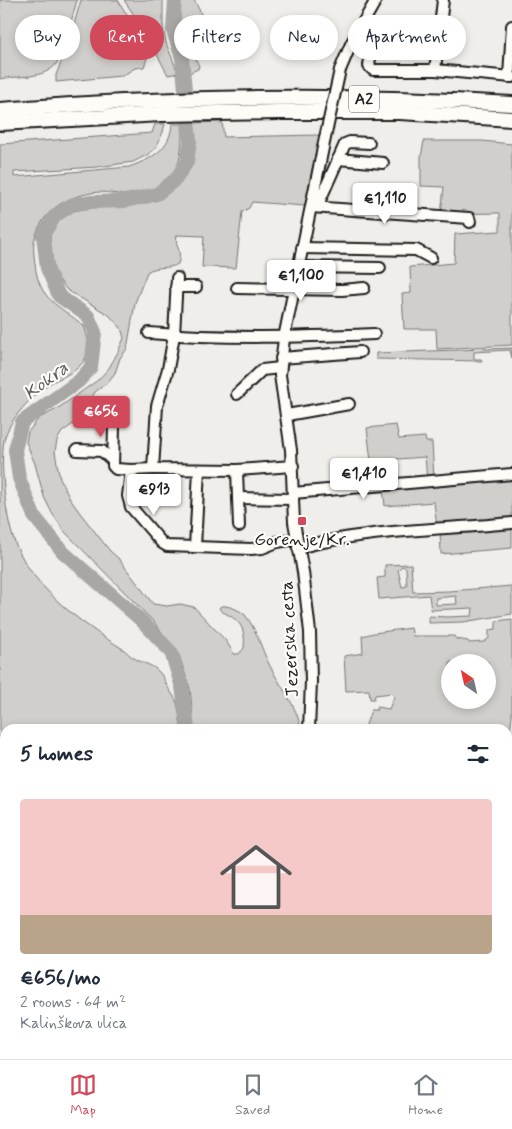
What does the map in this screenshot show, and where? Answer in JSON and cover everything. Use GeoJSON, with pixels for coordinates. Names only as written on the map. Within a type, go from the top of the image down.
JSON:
{"type":"FeatureCollection","features":[{"type":"Feature","properties":{"kind":"highway","name":"A2"},"geometry":{"type":"LineString","coordinates":[[0,123],[161,108],[354,99],[512,104]]}},
{"type":"Feature","properties":{"kind":"highway","name":"A2"},"geometry":{"type":"LineString","coordinates":[[0,110],[78,104],[161,108]]}},
{"type":"Feature","properties":{"kind":"highway","name":"A2"},"geometry":{"type":"LineString","coordinates":[[217,106],[400,112],[512,119]]}},
{"type":"Feature","properties":{"kind":"street"},"geometry":{"type":"LineString","coordinates":[[435,70],[443,0]]}},
{"type":"Feature","properties":{"kind":"street","name":"Jezerska cesta"},"geometry":{"type":"LineString","coordinates":[[369,15],[376,1]]}},
{"type":"Feature","properties":{"kind":"street"},"geometry":{"type":"LineString","coordinates":[[371,60],[370,66],[373,70],[435,70],[510,77],[512,26]]}},
{"type":"Feature","properties":{"kind":"street","name":"Jezerska cesta"},"geometry":{"type":"LineString","coordinates":[[309,724],[310,632],[303,572],[297,543],[293,496],[293,466],[281,363],[284,338],[302,248],[314,207],[325,138],[340,70],[348,53]]}},
{"type":"Feature","properties":{"kind":"street"},"geometry":{"type":"LineString","coordinates":[[369,143],[350,142],[345,144],[314,207],[469,218],[470,222]]}},
{"type":"Feature","properties":{"kind":"street"},"geometry":{"type":"LineString","coordinates":[[338,158],[383,163]]}},
{"type":"Feature","properties":{"kind":"street"},"geometry":{"type":"LineString","coordinates":[[302,248],[416,250],[431,258]]}},
{"type":"Feature","properties":{"kind":"street"},"geometry":{"type":"LineString","coordinates":[[298,267],[380,268]]}},
{"type":"Feature","properties":{"kind":"street"},"geometry":{"type":"LineString","coordinates":[[153,469],[157,406],[168,369],[174,335],[176,282],[196,287]]}},
{"type":"Feature","properties":{"kind":"street"},"geometry":{"type":"LineString","coordinates":[[238,288],[294,290],[364,288]]}},
{"type":"Feature","properties":{"kind":"street"},"geometry":{"type":"LineString","coordinates":[[149,333],[284,338],[374,334]]}},
{"type":"Feature","properties":{"kind":"street"},"geometry":{"type":"LineString","coordinates":[[237,394],[262,370],[281,363],[360,352]]}},
{"type":"Feature","properties":{"kind":"street"},"geometry":{"type":"LineString","coordinates":[[287,415],[349,404]]}},
{"type":"Feature","properties":{"kind":"street"},"geometry":{"type":"LineString","coordinates":[[114,427],[113,466],[116,469],[237,470],[293,466]]}},
{"type":"Feature","properties":{"kind":"street"},"geometry":{"type":"LineString","coordinates":[[77,450],[102,450],[113,461]]}},
{"type":"Feature","properties":{"kind":"street"},"geometry":{"type":"LineString","coordinates":[[132,470],[128,496],[131,508],[142,522],[167,546],[252,549],[262,548],[276,542],[316,543],[372,534],[512,523]]}},
{"type":"Feature","properties":{"kind":"street"},"geometry":{"type":"LineString","coordinates":[[195,547],[199,470]]}},
{"type":"Feature","properties":{"kind":"street"},"geometry":{"type":"LineString","coordinates":[[237,470],[239,526]]}},
{"type":"Feature","properties":{"kind":"street"},"geometry":{"type":"LineString","coordinates":[[238,498],[293,496],[512,474]]}},
{"type":"Feature","properties":{"kind":"shaded area"},"geometry":{"type":"Polygon","coordinates":[[[0,0],[77,0],[73,15],[15,15],[15,60],[58,60],[52,68],[45,72],[31,76],[0,79],[0,0]]]}},
{"type":"Feature","properties":{"kind":"shaded area"},"geometry":{"type":"Polygon","coordinates":[[[81,0],[118,0],[127,15],[90,15],[90,60],[146,60],[144,67],[135,68],[122,76],[56,82],[56,75],[62,60],[80,60],[80,15],[77,15],[81,0]]]}},
{"type":"Feature","properties":{"kind":"shaded area"},"geometry":{"type":"Polygon","coordinates":[[[124,0],[163,0],[163,15],[134,15],[124,0]]]}},
{"type":"Feature","properties":{"kind":"shaded area"},"geometry":{"type":"Polygon","coordinates":[[[179,0],[194,0],[201,15],[180,15],[179,0]]]}},
{"type":"Feature","properties":{"kind":"shaded area"},"geometry":{"type":"Polygon","coordinates":[[[164,32],[166,43],[178,73],[168,75],[160,60],[164,60],[164,32]]]}},
{"type":"Feature","properties":{"kind":"shaded area"},"geometry":{"type":"Polygon","coordinates":[[[186,60],[196,60],[199,66],[198,69],[189,73],[186,60]]]}},
{"type":"Feature","properties":{"kind":"shaded area"},"geometry":{"type":"Polygon","coordinates":[[[222,122],[224,137],[319,135],[305,206],[252,202],[249,208],[242,212],[236,268],[202,267],[204,236],[177,235],[176,239],[180,255],[178,264],[147,272],[135,303],[127,349],[120,358],[115,373],[107,383],[95,392],[80,419],[62,432],[57,440],[55,452],[60,479],[70,499],[153,604],[167,606],[180,604],[194,607],[226,641],[234,654],[239,654],[244,648],[244,634],[237,621],[219,608],[221,606],[230,607],[245,615],[273,672],[292,703],[300,724],[194,724],[190,689],[179,655],[154,622],[64,531],[44,497],[35,464],[26,442],[28,432],[39,418],[57,409],[98,380],[109,368],[124,338],[121,328],[109,315],[67,290],[54,273],[50,237],[52,226],[64,215],[73,211],[114,204],[143,204],[157,200],[173,189],[182,180],[191,164],[195,148],[193,123],[222,122]]]}},
{"type":"Feature","properties":{"kind":"shaded area"},"geometry":{"type":"Polygon","coordinates":[[[155,124],[165,124],[156,148],[133,162],[97,167],[14,172],[14,177],[129,167],[152,157],[163,147],[168,141],[172,124],[183,124],[177,166],[166,182],[151,190],[134,195],[99,192],[77,196],[58,206],[43,220],[34,241],[37,276],[45,294],[51,301],[84,326],[88,350],[80,365],[72,372],[42,389],[16,416],[4,440],[3,474],[7,513],[12,534],[19,552],[42,586],[90,627],[133,657],[157,670],[174,696],[180,724],[0,724],[0,144],[152,133],[155,124]]]}},
{"type":"Feature","properties":{"kind":"shaded area"},"geometry":{"type":"Polygon","coordinates":[[[424,141],[482,141],[512,144],[512,345],[437,349],[436,329],[404,329],[402,294],[411,293],[410,267],[454,263],[455,234],[500,231],[500,213],[441,214],[444,187],[421,186],[421,157],[424,141]]]}},
{"type":"Feature","properties":{"kind":"shaded area"},"geometry":{"type":"Polygon","coordinates":[[[512,348],[512,358],[510,350],[474,352],[474,359],[481,359],[482,361],[376,359],[376,353],[512,348]]]}},
{"type":"Feature","properties":{"kind":"shaded area"},"geometry":{"type":"Polygon","coordinates":[[[396,425],[399,439],[425,437],[426,442],[432,442],[434,479],[427,480],[425,457],[371,461],[367,428],[396,425]]]}},
{"type":"Feature","properties":{"kind":"shaded area"},"geometry":{"type":"Polygon","coordinates":[[[512,475],[512,522],[437,528],[434,502],[385,506],[383,489],[512,475]]]}},
{"type":"Feature","properties":{"kind":"shaded area"},"geometry":{"type":"Polygon","coordinates":[[[512,525],[512,548],[441,554],[440,531],[512,525]]]}},
{"type":"Feature","properties":{"kind":"shaded area"},"geometry":{"type":"Polygon","coordinates":[[[411,564],[413,592],[512,586],[512,614],[463,622],[429,623],[429,616],[472,616],[473,608],[431,610],[429,595],[379,599],[377,578],[385,577],[385,565],[411,564]],[[402,566],[398,570],[402,587],[407,586],[406,568],[402,566]],[[456,596],[436,598],[436,605],[457,604],[456,596]]]}},
{"type":"Feature","properties":{"kind":"shaded area"},"geometry":{"type":"Polygon","coordinates":[[[512,619],[511,724],[366,724],[371,710],[377,710],[377,707],[389,709],[394,697],[392,693],[375,695],[374,699],[370,699],[369,690],[346,691],[344,656],[363,653],[362,636],[411,628],[413,636],[454,636],[456,639],[468,641],[469,643],[484,642],[489,638],[489,630],[496,629],[496,621],[512,619]]]}},
{"type":"Feature","properties":{"kind":"waterway","name":"Kokra"},"geometry":{"type":"LineString","coordinates":[[175,0],[173,30],[182,58],[190,142],[187,162],[176,179],[157,194],[125,201],[73,204],[55,216],[43,235],[47,268],[59,296],[88,316],[95,332],[91,367],[79,381],[22,422],[15,450],[19,478],[34,516],[63,552],[141,620],[171,652],[182,687],[187,724]]}},
{"type":"Feature","properties":{"kind":"place","name":"Gorenje/Kr."},"geometry":{"type":"Point","coordinates":[302,521]}}]}
